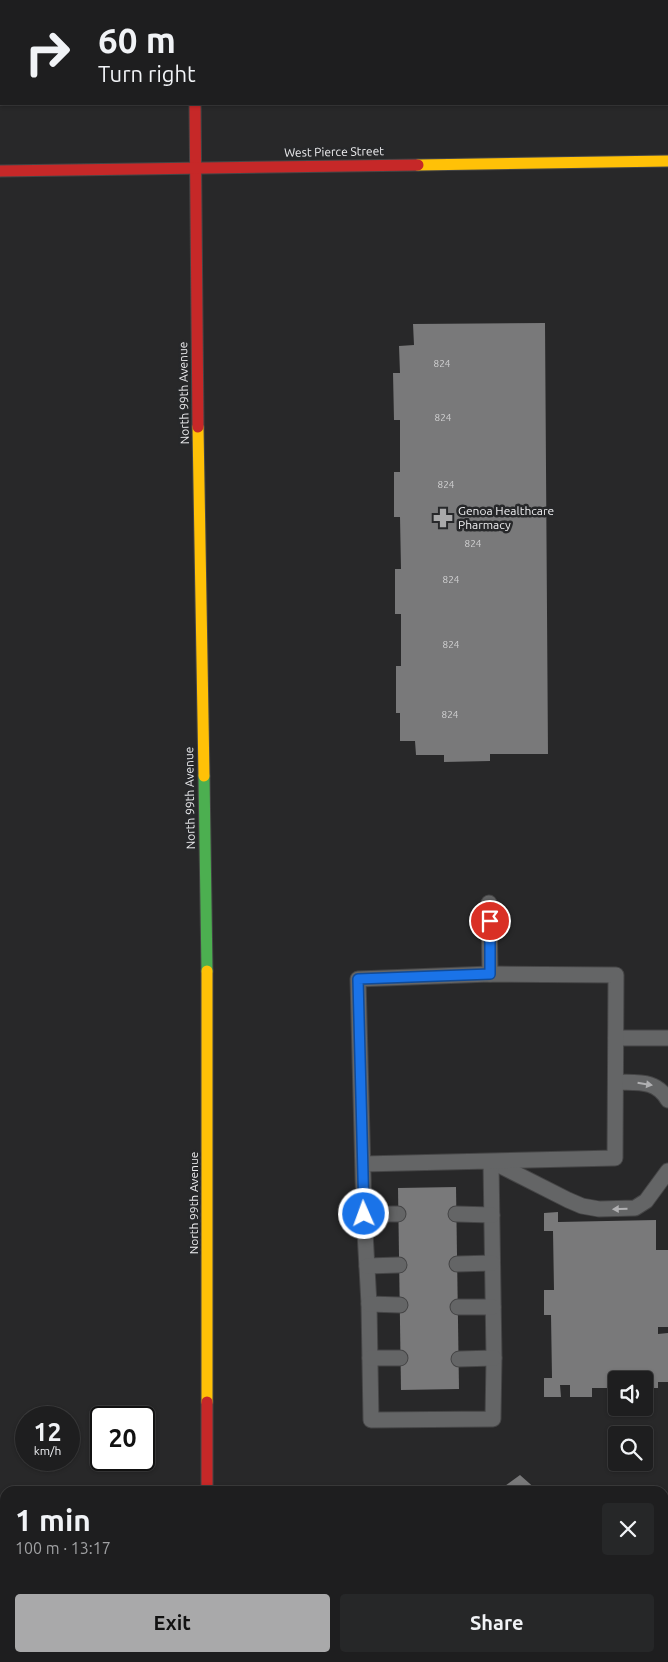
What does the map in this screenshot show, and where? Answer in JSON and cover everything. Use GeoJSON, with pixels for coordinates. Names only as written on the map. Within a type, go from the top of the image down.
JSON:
{"type":"FeatureCollection","features":[{"type":"Feature","properties":{"kind":"main road","name":"North 99th Avenue"},"geometry":{"type":"LineString","coordinates":[[195,105],[199,544],[206,904],[207,1486]]}},
{"type":"Feature","properties":{"kind":"main road","name":"West Pierce Street"},"geometry":{"type":"LineString","coordinates":[[0,171],[668,161]]}},
{"type":"Feature","properties":{"kind":"lane"},"geometry":{"type":"LineString","coordinates":[[489,903],[490,974]]}},
{"type":"Feature","properties":{"kind":"lane"},"geometry":{"type":"LineString","coordinates":[[363,1164],[615,1158],[616,974],[490,974],[358,979],[364,1214],[369,1304],[371,1420],[493,1419],[491,1162]]}},
{"type":"Feature","properties":{"kind":"lane"},"geometry":{"type":"LineString","coordinates":[[616,1038],[668,1038]]}},
{"type":"Feature","properties":{"kind":"lane"},"geometry":{"type":"LineString","coordinates":[[616,1082],[650,1083],[663,1091],[668,1100]]}},
{"type":"Feature","properties":{"kind":"lane"},"geometry":{"type":"LineString","coordinates":[[491,1162],[568,1200],[582,1206],[599,1209],[635,1208],[646,1201],[668,1171]]}},
{"type":"Feature","properties":{"kind":"lane"},"geometry":{"type":"LineString","coordinates":[[364,1214],[398,1214]]}},
{"type":"Feature","properties":{"kind":"lane"},"geometry":{"type":"LineString","coordinates":[[456,1214],[492,1215]]}},
{"type":"Feature","properties":{"kind":"lane"},"geometry":{"type":"LineString","coordinates":[[457,1264],[492,1263]]}},
{"type":"Feature","properties":{"kind":"lane"},"geometry":{"type":"LineString","coordinates":[[367,1266],[399,1266]]}},
{"type":"Feature","properties":{"kind":"lane"},"geometry":{"type":"LineString","coordinates":[[369,1304],[400,1305]]}},
{"type":"Feature","properties":{"kind":"lane"},"geometry":{"type":"LineString","coordinates":[[458,1308],[493,1307]]}},
{"type":"Feature","properties":{"kind":"lane"},"geometry":{"type":"LineString","coordinates":[[370,1358],[400,1358]]}},
{"type":"Feature","properties":{"kind":"lane"},"geometry":{"type":"LineString","coordinates":[[458,1359],[494,1358]]}},
{"type":"Feature","properties":{"kind":"building"},"geometry":{"type":"Polygon","coordinates":[[[545,323],[548,754],[490,754],[490,761],[444,762],[444,755],[416,755],[415,741],[400,741],[400,713],[396,713],[396,666],[401,666],[401,614],[395,614],[395,569],[401,569],[400,517],[394,517],[394,472],[400,472],[400,420],[394,420],[393,373],[400,373],[399,346],[414,345],[413,324],[545,323]]]}},
{"type":"Feature","properties":{"kind":"building"},"geometry":{"type":"Polygon","coordinates":[[[456,1187],[459,1389],[401,1390],[398,1188],[456,1187]]]}},
{"type":"Feature","properties":{"kind":"building"},"geometry":{"type":"Polygon","coordinates":[[[558,1212],[558,1222],[656,1220],[656,1250],[668,1250],[668,1327],[658,1327],[658,1334],[668,1333],[668,1382],[658,1382],[658,1388],[653,1388],[653,1371],[608,1371],[608,1388],[592,1388],[592,1397],[570,1397],[570,1385],[560,1385],[561,1397],[544,1397],[544,1378],[552,1378],[551,1315],[544,1315],[544,1290],[554,1290],[553,1231],[544,1231],[544,1213],[558,1212]]]}},
{"type":"Feature","properties":{"kind":"building"},"geometry":{"type":"Polygon","coordinates":[[[520,1475],[532,1486],[505,1486],[520,1475]]]}},
{"type":"Feature","properties":{"kind":"traffic: fast"},"geometry":{"type":"LineString","coordinates":[[204,776],[207,971]]}},
{"type":"Feature","properties":{"kind":"traffic: slow"},"geometry":{"type":"LineString","coordinates":[[418,165],[668,161]]}},
{"type":"Feature","properties":{"kind":"traffic: slow"},"geometry":{"type":"LineString","coordinates":[[198,427],[204,776]]}},
{"type":"Feature","properties":{"kind":"traffic: slow"},"geometry":{"type":"LineString","coordinates":[[207,971],[207,1402]]}},
{"type":"Feature","properties":{"kind":"traffic: jam"},"geometry":{"type":"LineString","coordinates":[[195,105],[198,427]]}},
{"type":"Feature","properties":{"kind":"traffic: jam"},"geometry":{"type":"LineString","coordinates":[[0,171],[418,165]]}},
{"type":"Feature","properties":{"kind":"traffic: jam"},"geometry":{"type":"LineString","coordinates":[[207,1402],[207,1486]]}},
{"type":"Feature","properties":{"kind":"place","name":"Genoa Healthcare Pharmacy"},"geometry":{"type":"Point","coordinates":[443,518]}},
{"type":"Feature","properties":{"kind":"route"},"geometry":{"type":"LineString","coordinates":[[364,1214],[358,979],[490,974],[490,921]]}}]}
